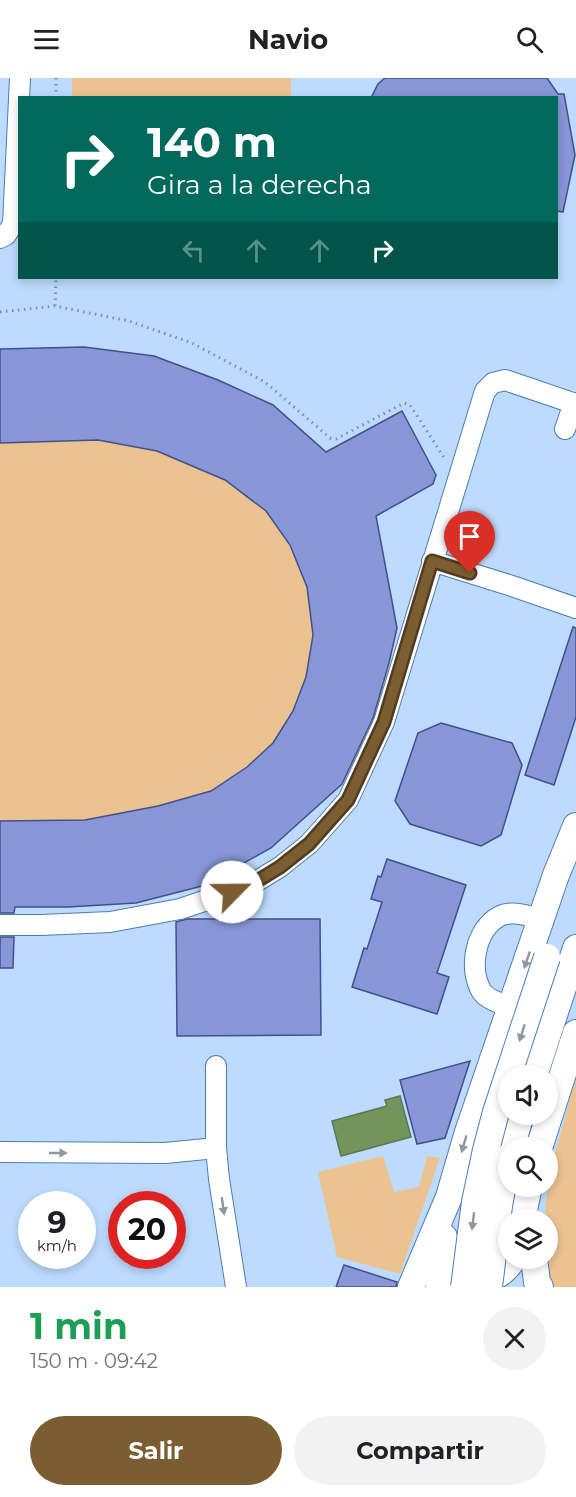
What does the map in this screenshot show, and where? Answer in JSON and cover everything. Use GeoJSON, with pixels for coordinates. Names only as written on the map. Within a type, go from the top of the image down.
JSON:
{"type":"FeatureCollection","features":[{"type":"Feature","properties":{"kind":"main road"},"geometry":{"type":"LineString","coordinates":[[411,1287],[449,1197],[468,1132],[541,919],[576,826]]}},
{"type":"Feature","properties":{"kind":"main road"},"geometry":{"type":"LineString","coordinates":[[537,1065],[564,957],[576,866]]}},
{"type":"Feature","properties":{"kind":"main road"},"geometry":{"type":"LineString","coordinates":[[464,1287],[475,1202],[496,1112],[564,957]]}},
{"type":"Feature","properties":{"kind":"main road"},"geometry":{"type":"LineString","coordinates":[[543,1137],[576,1033]]}},
{"type":"Feature","properties":{"kind":"main road"},"geometry":{"type":"LineString","coordinates":[[439,1287],[449,1197]]}},
{"type":"Feature","properties":{"kind":"main road"},"geometry":{"type":"LineString","coordinates":[[489,1287],[501,1197]]}},
{"type":"Feature","properties":{"kind":"main road"},"geometry":{"type":"LineString","coordinates":[[444,1237],[450,1265],[461,1280],[472,1284],[482,1284],[496,1279],[506,1269]]}},
{"type":"Feature","properties":{"kind":"main road"},"geometry":{"type":"LineString","coordinates":[[513,1287],[514,1269]]}},
{"type":"Feature","properties":{"kind":"main road"},"geometry":{"type":"LineString","coordinates":[[535,1269],[540,1287]]}},
{"type":"Feature","properties":{"kind":"street"},"geometry":{"type":"LineString","coordinates":[[19,96],[20,78]]}},
{"type":"Feature","properties":{"kind":"street"},"geometry":{"type":"LineString","coordinates":[[0,238],[6,235],[13,224],[18,120]]}},
{"type":"Feature","properties":{"kind":"street"},"geometry":{"type":"LineString","coordinates":[[0,925],[110,922],[180,909],[249,886],[280,867],[309,844],[348,800],[384,722],[485,391],[493,382],[505,380],[575,404],[566,429]]}},
{"type":"Feature","properties":{"kind":"street"},"geometry":{"type":"LineString","coordinates":[[432,561],[576,608]]}},
{"type":"Feature","properties":{"kind":"street"},"geometry":{"type":"LineString","coordinates":[[511,1007],[483,994],[476,978],[474,958],[479,942],[488,926],[500,916],[516,913],[541,919]]}},
{"type":"Feature","properties":{"kind":"street"},"geometry":{"type":"LineString","coordinates":[[216,1066],[216,1148],[236,1287]]}},
{"type":"Feature","properties":{"kind":"street"},"geometry":{"type":"LineString","coordinates":[[0,1152],[165,1153],[216,1148]]}},
{"type":"Feature","properties":{"kind":"path"},"geometry":{"type":"LineString","coordinates":[[56,78],[56,96]]}},
{"type":"Feature","properties":{"kind":"path"},"geometry":{"type":"LineString","coordinates":[[54,306],[56,279]]}},
{"type":"Feature","properties":{"kind":"path"},"geometry":{"type":"LineString","coordinates":[[0,312],[54,306],[129,321],[192,343],[265,382],[330,438],[336,439],[404,403],[410,405],[457,478]]}},
{"type":"Feature","properties":{"kind":"shaded area"},"geometry":{"type":"Polygon","coordinates":[[[72,78],[291,78],[291,96],[72,96],[72,78]]]}},
{"type":"Feature","properties":{"kind":"shaded area"},"geometry":{"type":"Polygon","coordinates":[[[84,347],[154,356],[218,380],[273,405],[338,463],[397,628],[378,716],[342,784],[136,903],[68,907],[0,907],[0,349],[84,347]]]}},
{"type":"Feature","properties":{"kind":"shaded area"},"geometry":{"type":"Polygon","coordinates":[[[576,1078],[576,1287],[552,1285],[549,1269],[558,1269],[558,1209],[545,1209],[547,1197],[558,1197],[558,1142],[576,1078]]]}},
{"type":"Feature","properties":{"kind":"shaded area"},"geometry":{"type":"Polygon","coordinates":[[[400,1096],[411,1137],[341,1156],[332,1121],[387,1106],[385,1100],[400,1096]]]}},
{"type":"Feature","properties":{"kind":"shaded area"},"geometry":{"type":"Polygon","coordinates":[[[383,1156],[394,1192],[419,1187],[427,1156],[440,1158],[400,1274],[337,1257],[318,1172],[383,1156]]]}},
{"type":"Feature","properties":{"kind":"building"},"geometry":{"type":"Polygon","coordinates":[[[385,78],[547,78],[558,94],[564,94],[575,155],[563,212],[558,211],[558,96],[372,96],[378,84],[385,78]]]}},
{"type":"Feature","properties":{"kind":"building"},"geometry":{"type":"Polygon","coordinates":[[[84,347],[154,356],[218,380],[273,405],[326,452],[402,411],[436,475],[433,484],[376,516],[397,628],[373,718],[342,784],[271,848],[202,886],[136,903],[15,907],[14,913],[0,913],[0,821],[85,820],[158,806],[211,791],[247,767],[273,743],[293,711],[306,677],[313,635],[307,587],[290,545],[266,511],[225,480],[157,451],[98,440],[0,443],[0,349],[84,347]]]}},
{"type":"Feature","properties":{"kind":"building"},"geometry":{"type":"Polygon","coordinates":[[[573,627],[576,628],[576,717],[554,785],[525,775],[573,627]]]}},
{"type":"Feature","properties":{"kind":"building"},"geometry":{"type":"Polygon","coordinates":[[[441,723],[512,743],[522,765],[501,835],[481,846],[410,824],[395,801],[418,733],[441,723]]]}},
{"type":"Feature","properties":{"kind":"building"},"geometry":{"type":"Polygon","coordinates":[[[387,859],[466,885],[437,973],[449,977],[437,1014],[352,987],[382,902],[371,899],[378,876],[381,877],[387,859]]]}},
{"type":"Feature","properties":{"kind":"building"},"geometry":{"type":"Polygon","coordinates":[[[187,919],[320,919],[321,1035],[177,1036],[176,922],[187,919]]]}},
{"type":"Feature","properties":{"kind":"building"},"geometry":{"type":"Polygon","coordinates":[[[0,937],[14,937],[13,968],[0,968],[0,937]]]}},
{"type":"Feature","properties":{"kind":"building"},"geometry":{"type":"Polygon","coordinates":[[[470,1061],[445,1138],[417,1144],[400,1080],[470,1061]]]}},
{"type":"Feature","properties":{"kind":"building"},"geometry":{"type":"Polygon","coordinates":[[[344,1265],[397,1282],[396,1287],[336,1287],[344,1265]]]}},
{"type":"Feature","properties":{"kind":"route"},"geometry":{"type":"LineString","coordinates":[[232,892],[249,886],[280,867],[309,844],[348,800],[384,722],[432,561],[470,573]]}}]}
